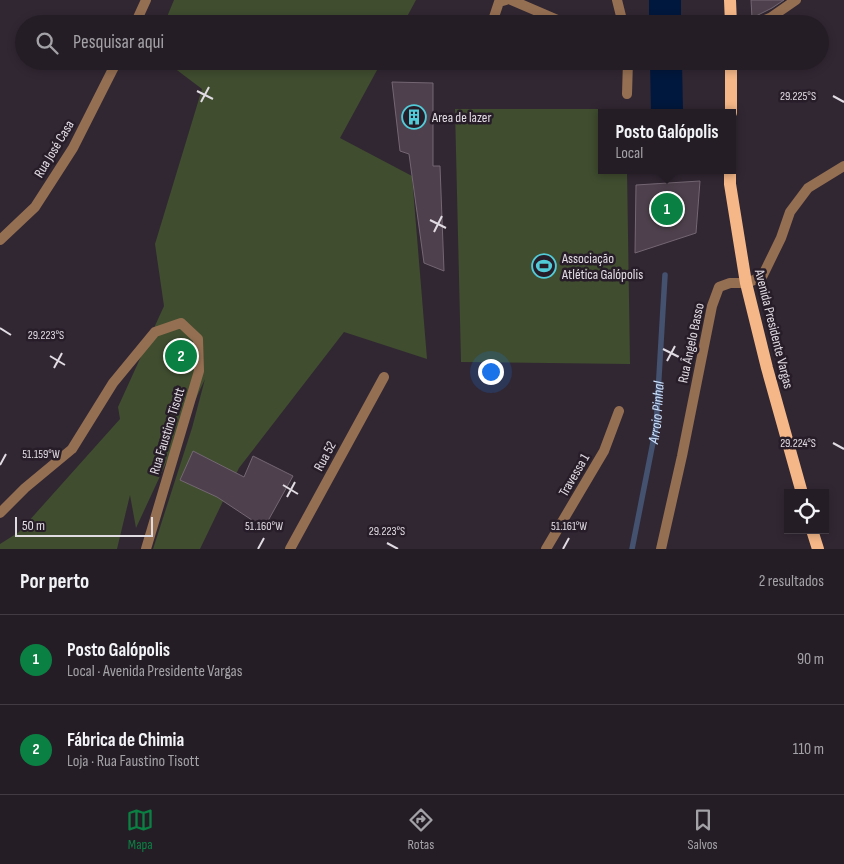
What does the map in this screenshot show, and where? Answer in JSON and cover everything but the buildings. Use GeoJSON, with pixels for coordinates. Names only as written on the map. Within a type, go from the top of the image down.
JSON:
{"type":"FeatureCollection","features":[{"type":"Feature","properties":{"kind":"main road"},"geometry":{"type":"LineString","coordinates":[[730,0],[731,15]]}},
{"type":"Feature","properties":{"kind":"main road"},"geometry":{"type":"LineString","coordinates":[[731,70],[731,109]]}},
{"type":"Feature","properties":{"kind":"main road","name":"Avenida Presidente Vargas"},"geometry":{"type":"LineString","coordinates":[[730,174],[746,283],[767,368],[801,489]]}},
{"type":"Feature","properties":{"kind":"main road"},"geometry":{"type":"LineString","coordinates":[[813,534],[818,549]]}},
{"type":"Feature","properties":{"kind":"street"},"geometry":{"type":"LineString","coordinates":[[139,15],[146,0]]}},
{"type":"Feature","properties":{"kind":"street"},"geometry":{"type":"LineString","coordinates":[[495,15],[499,2],[506,0]]}},
{"type":"Feature","properties":{"kind":"street"},"geometry":{"type":"LineString","coordinates":[[510,0],[546,15]]}},
{"type":"Feature","properties":{"kind":"street"},"geometry":{"type":"LineString","coordinates":[[617,0],[621,15]]}},
{"type":"Feature","properties":{"kind":"street"},"geometry":{"type":"LineString","coordinates":[[774,15],[796,0]]}},
{"type":"Feature","properties":{"kind":"street","name":"Rua José Casa"},"geometry":{"type":"LineString","coordinates":[[0,240],[34,207],[73,148],[112,70]]}},
{"type":"Feature","properties":{"kind":"street"},"geometry":{"type":"LineString","coordinates":[[627,94],[628,70]]}},
{"type":"Feature","properties":{"kind":"street"},"geometry":{"type":"LineString","coordinates":[[746,283],[762,277],[781,238],[790,212],[808,188],[844,166]]}},
{"type":"Feature","properties":{"kind":"street","name":"Rua Ângelo Basso"},"geometry":{"type":"LineString","coordinates":[[660,549],[682,456],[712,306],[719,287],[730,283],[746,283]]}},
{"type":"Feature","properties":{"kind":"street","name":"Rua Faustino Tisott"},"geometry":{"type":"LineString","coordinates":[[0,513],[25,488],[72,449],[113,383],[155,332],[181,323],[198,339],[199,371],[146,549]]}},
{"type":"Feature","properties":{"kind":"street","name":"Rua 52"},"geometry":{"type":"LineString","coordinates":[[290,549],[384,377]]}},
{"type":"Feature","properties":{"kind":"street","name":"Travessa 1"},"geometry":{"type":"LineString","coordinates":[[546,549],[604,451],[619,411]]}},
{"type":"Feature","properties":{"kind":"green space"},"geometry":{"type":"Polygon","coordinates":[[[174,0],[416,0],[408,15],[168,15],[174,0]]]}},
{"type":"Feature","properties":{"kind":"green space"},"geometry":{"type":"Polygon","coordinates":[[[177,70],[377,70],[340,138],[412,176],[427,359],[344,332],[239,468],[200,549],[153,549],[192,428],[205,379],[136,528],[130,495],[117,549],[0,549],[0,544],[19,532],[120,419],[118,407],[164,306],[155,244],[202,89],[177,70]]]}},
{"type":"Feature","properties":{"kind":"green space","name":"Associação Atlética Galópolis"},"geometry":{"type":"Polygon","coordinates":[[[455,109],[598,109],[598,174],[627,174],[630,364],[461,362],[455,109]]]}},
{"type":"Feature","properties":{"kind":"waterway","name":"Arroio Pinhal"},"geometry":{"type":"LineString","coordinates":[[665,0],[665,15]]}},
{"type":"Feature","properties":{"kind":"waterway","name":"Arroio Pinhal"},"geometry":{"type":"LineString","coordinates":[[666,70],[667,109]]}},
{"type":"Feature","properties":{"kind":"waterway","name":"Arroio Pinhal"},"geometry":{"type":"LineString","coordinates":[[632,549],[656,427],[665,275]]}},
{"type":"Feature","properties":{"kind":"place","name":"Area de lazer"},"geometry":{"type":"Point","coordinates":[414,117]}},
{"type":"Feature","properties":{"kind":"place","name":"Posto Galópolis"},"geometry":{"type":"Point","coordinates":[667,209]}},
{"type":"Feature","properties":{"kind":"place","name":"Associação Atlética Galópolis"},"geometry":{"type":"Point","coordinates":[544,266]}},
{"type":"Feature","properties":{"kind":"place","name":"Fábrica de Chimia"},"geometry":{"type":"Point","coordinates":[181,356]}}]}
